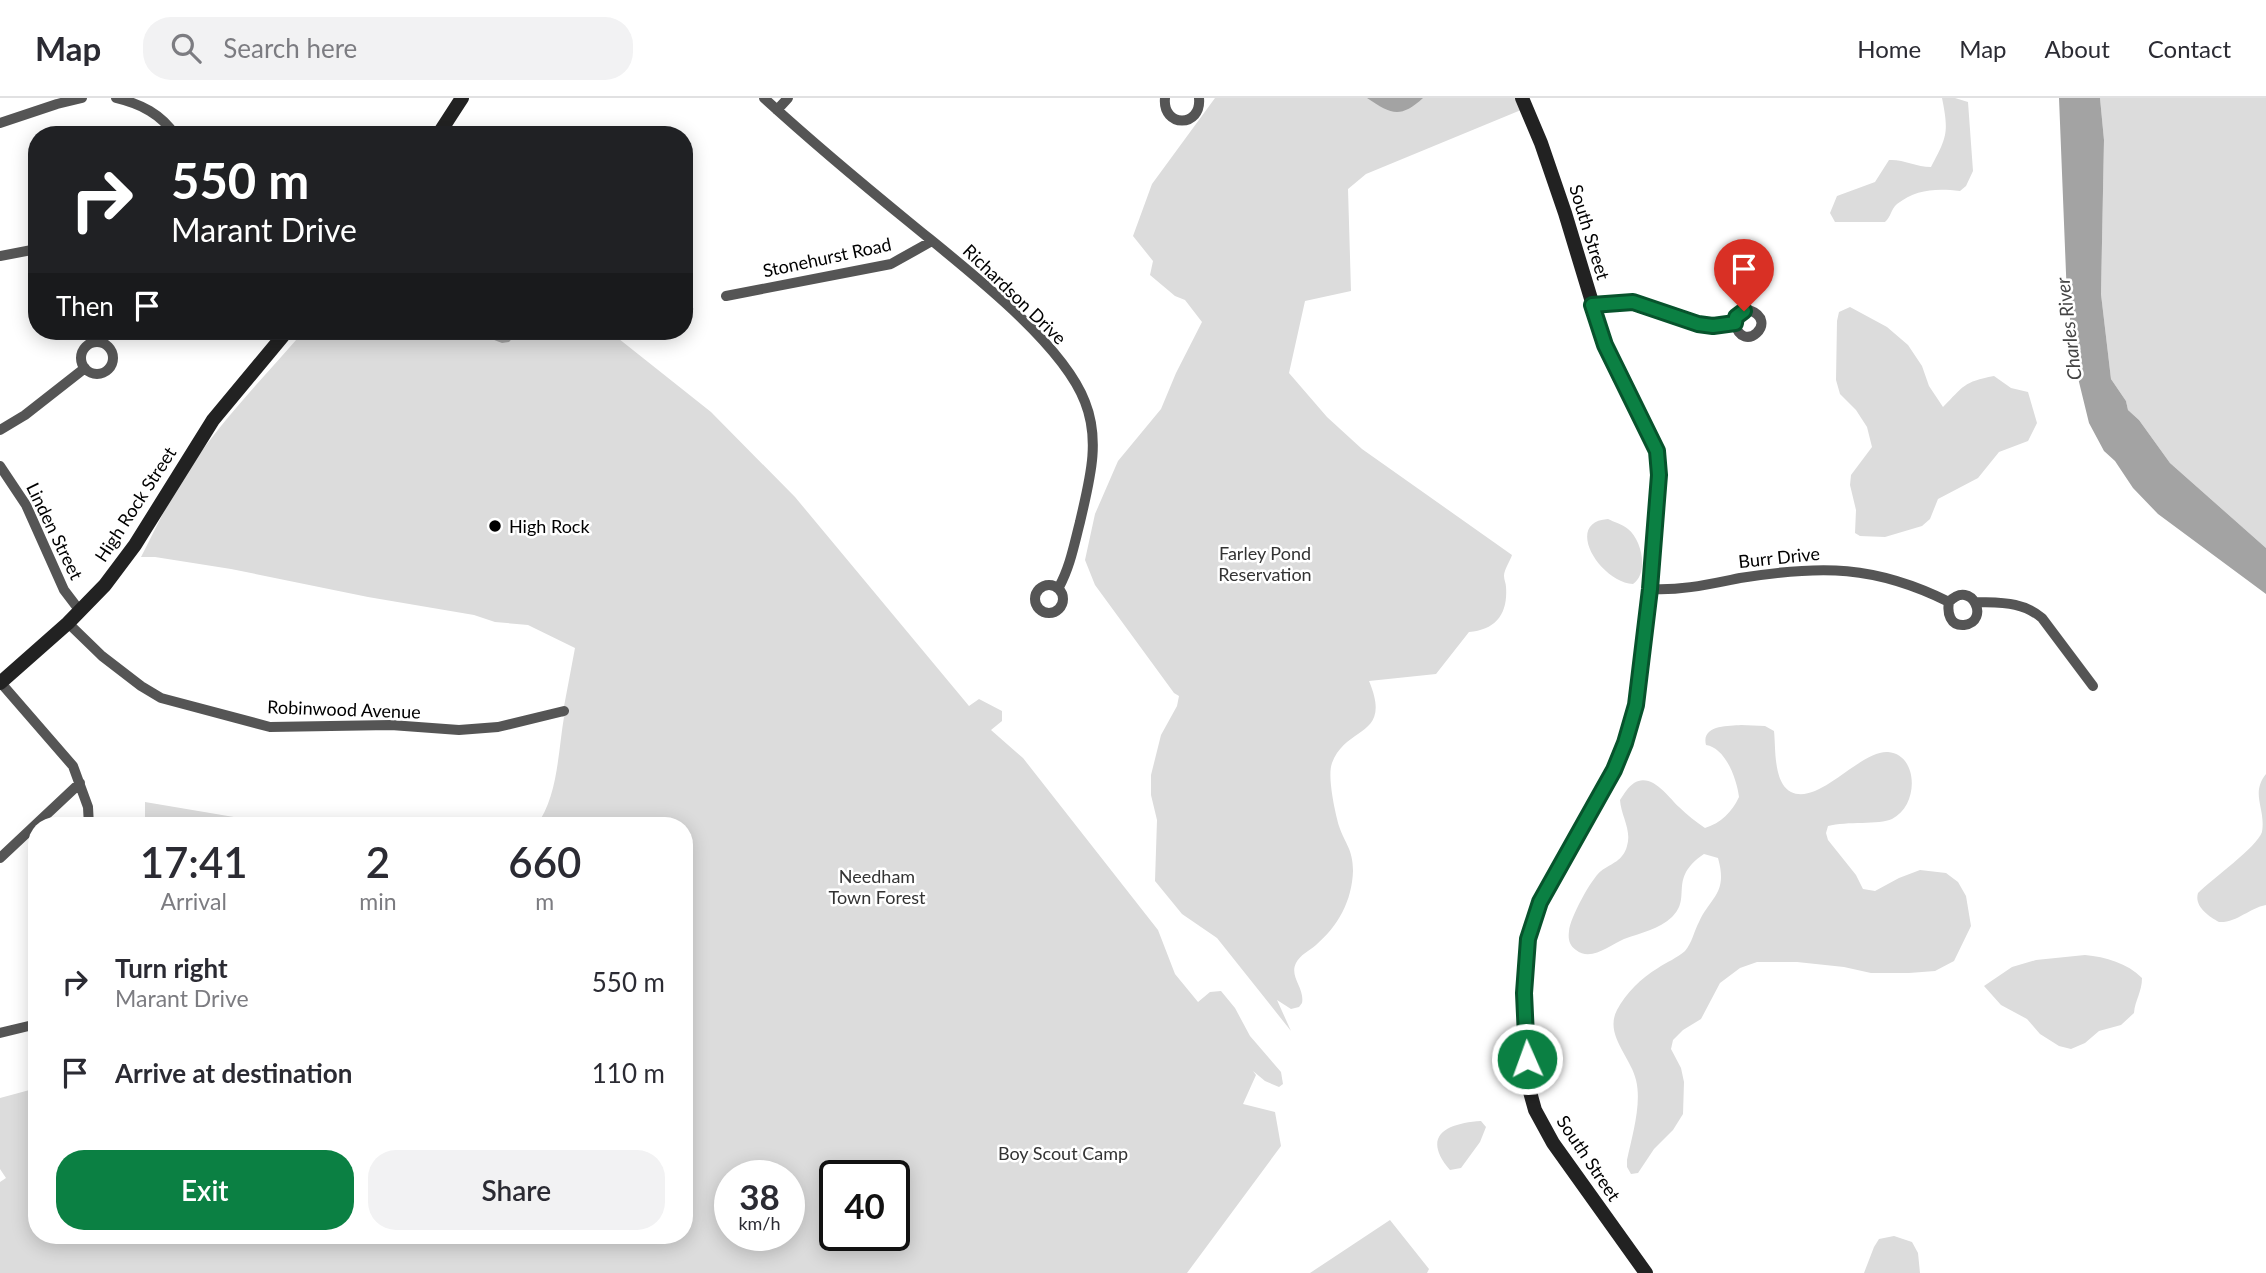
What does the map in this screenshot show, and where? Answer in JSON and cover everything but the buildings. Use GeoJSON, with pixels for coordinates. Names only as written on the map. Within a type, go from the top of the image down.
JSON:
{"type":"FeatureCollection","features":[{"type":"Feature","properties":{"kind":"street"},"geometry":{"type":"LineString","coordinates":[[0,123],[82,98]]}},
{"type":"Feature","properties":{"kind":"street"},"geometry":{"type":"LineString","coordinates":[[116,98],[153,112],[168,126]]}},
{"type":"Feature","properties":{"kind":"street"},"geometry":{"type":"LineString","coordinates":[[444,126],[463,98]]}},
{"type":"Feature","properties":{"kind":"street","name":"Richardson Drive"},"geometry":{"type":"LineString","coordinates":[[764,98],[1037,334],[1062,364],[1084,400],[1093,436],[1092,463],[1069,565],[1059,587]]}},
{"type":"Feature","properties":{"kind":"street"},"geometry":{"type":"LineString","coordinates":[[778,110],[788,98]]}},
{"type":"Feature","properties":{"kind":"street"},"geometry":{"type":"LineString","coordinates":[[1165,98],[1168,114],[1184,121],[1196,114],[1199,98]]}},
{"type":"Feature","properties":{"kind":"street","name":"South Street"},"geometry":{"type":"LineString","coordinates":[[1522,98],[1562,203],[1609,356],[1651,436],[1657,451],[1659,475],[1650,589],[1636,705],[1614,770],[1540,902],[1528,939],[1524,993],[1527,1081],[1535,1110],[1580,1183],[1646,1273]]}},
{"type":"Feature","properties":{"kind":"street","name":"Stonehurst Road"},"geometry":{"type":"LineString","coordinates":[[726,296],[891,264],[932,241]]}},
{"type":"Feature","properties":{"kind":"street"},"geometry":{"type":"LineString","coordinates":[[0,256],[28,251]]}},
{"type":"Feature","properties":{"kind":"street"},"geometry":{"type":"LineString","coordinates":[[1592,305],[1633,302],[1698,324],[1713,326],[1735,323]]}},
{"type":"Feature","properties":{"kind":"street","name":"High Rock Street"},"geometry":{"type":"LineString","coordinates":[[0,683],[68,623],[105,585],[135,545],[213,420],[280,340]]}},
{"type":"Feature","properties":{"kind":"street"},"geometry":{"type":"LineString","coordinates":[[0,430],[34,409],[85,368]]}},
{"type":"Feature","properties":{"kind":"street","name":"Linden Street"},"geometry":{"type":"LineString","coordinates":[[0,467],[26,505],[64,590],[80,611]]}},
{"type":"Feature","properties":{"kind":"street","name":"Burr Drive"},"geometry":{"type":"LineString","coordinates":[[1650,589],[1675,590],[1775,573],[1824,569],[1872,573],[1925,590],[1950,602],[1959,595],[1967,595],[1976,602]]}},
{"type":"Feature","properties":{"kind":"street"},"geometry":{"type":"LineString","coordinates":[[1950,602],[1947,611],[1951,620],[1960,625],[1975,620],[1978,611],[1976,602],[2018,604],[2032,609],[2050,628],[2093,686]]}},
{"type":"Feature","properties":{"kind":"street","name":"Robinwood Avenue"},"geometry":{"type":"LineString","coordinates":[[68,623],[102,656],[161,698],[270,727],[391,725],[459,730],[498,727],[564,711]]}},
{"type":"Feature","properties":{"kind":"street"},"geometry":{"type":"LineString","coordinates":[[0,683],[73,766],[88,807],[89,817]]}},
{"type":"Feature","properties":{"kind":"street"},"geometry":{"type":"LineString","coordinates":[[44,817],[80,783]]}},
{"type":"Feature","properties":{"kind":"street"},"geometry":{"type":"LineString","coordinates":[[0,858],[28,832]]}},
{"type":"Feature","properties":{"kind":"street"},"geometry":{"type":"LineString","coordinates":[[0,1033],[28,1026]]}},
{"type":"Feature","properties":{"kind":"green space","name":"Farley Pond Reservation"},"geometry":{"type":"Polygon","coordinates":[[[1215,98],[1516,98],[1521,110],[1366,174],[1348,189],[1351,291],[1305,301],[1289,373],[1327,417],[1362,449],[1512,555],[1504,574],[1505,605],[1493,624],[1469,632],[1436,674],[1369,681],[1375,699],[1372,722],[1339,751],[1331,769],[1331,785],[1339,826],[1353,863],[1350,893],[1331,930],[1296,963],[1294,973],[1302,1003],[1291,1009],[1277,1000],[1291,1031],[1217,938],[1182,914],[1155,881],[1157,820],[1151,795],[1151,775],[1161,735],[1177,706],[1179,696],[1174,693],[1095,585],[1085,560],[1095,514],[1118,461],[1161,409],[1202,322],[1185,300],[1175,296],[1150,275],[1153,261],[1133,236],[1152,184],[1215,98]]]}},
{"type":"Feature","properties":{"kind":"green space"},"geometry":{"type":"Polygon","coordinates":[[[1942,98],[1968,102],[1973,171],[1966,186],[1960,191],[1935,190],[1912,195],[1893,208],[1885,222],[1835,222],[1830,213],[1837,196],[1875,182],[1889,160],[1931,167],[1945,134],[1942,98]]]}},
{"type":"Feature","properties":{"kind":"green space"},"geometry":{"type":"Polygon","coordinates":[[[2100,98],[2266,98],[2266,548],[2170,463],[2139,420],[2128,410],[2126,401],[2111,379],[2101,294],[2104,140],[2100,98]]]}},
{"type":"Feature","properties":{"kind":"green space"},"geometry":{"type":"Polygon","coordinates":[[[1850,307],[1887,327],[1908,345],[1943,407],[1965,386],[1994,376],[2011,388],[2028,392],[2037,423],[2028,441],[1999,452],[1978,478],[1938,499],[1930,519],[1922,526],[1885,537],[1860,536],[1855,533],[1856,510],[1850,485],[1851,475],[1872,447],[1867,427],[1856,410],[1840,394],[1836,380],[1837,321],[1839,312],[1850,307]]]}},
{"type":"Feature","properties":{"kind":"green space","name":"Needham Town Forest"},"geometry":{"type":"Polygon","coordinates":[[[296,340],[620,340],[711,412],[795,497],[969,706],[979,699],[1002,711],[1002,721],[991,730],[1023,758],[1158,930],[1175,974],[1198,1002],[1210,992],[1221,991],[1235,1008],[1250,1036],[1281,1072],[1283,1084],[1279,1087],[1265,1081],[1253,1071],[1256,1075],[1243,1104],[1275,1112],[1281,1146],[1187,1273],[0,1273],[0,1182],[6,1178],[0,1169],[0,1098],[28,1090],[28,1244],[693,1244],[693,817],[541,817],[553,788],[562,717],[575,648],[528,625],[495,622],[474,615],[231,569],[141,557],[174,493],[200,453],[296,340]]]}},
{"type":"Feature","properties":{"kind":"green space"},"geometry":{"type":"Polygon","coordinates":[[[1608,519],[1628,529],[1640,548],[1641,572],[1633,584],[1621,581],[1609,573],[1591,552],[1587,540],[1588,530],[1595,523],[1608,519]]]}},
{"type":"Feature","properties":{"kind":"green space"},"geometry":{"type":"Polygon","coordinates":[[[1741,725],[1765,726],[1774,731],[1778,773],[1785,787],[1791,792],[1802,794],[1814,791],[1877,754],[1888,752],[1905,761],[1912,781],[1911,792],[1901,812],[1886,821],[1828,826],[1828,840],[1856,875],[1863,889],[1875,891],[1920,870],[1946,873],[1958,882],[1966,896],[1971,926],[1954,961],[1935,971],[1871,973],[1797,962],[1757,962],[1740,968],[1720,983],[1701,1019],[1673,1040],[1671,1049],[1681,1068],[1684,1082],[1683,1114],[1638,1173],[1631,1174],[1627,1160],[1636,1120],[1638,1089],[1633,1071],[1616,1037],[1614,1019],[1634,986],[1687,948],[1720,887],[1721,870],[1718,858],[1704,854],[1693,863],[1683,880],[1678,910],[1656,928],[1588,954],[1576,950],[1570,944],[1570,925],[1597,875],[1625,851],[1628,834],[1620,800],[1634,783],[1654,783],[1705,828],[1721,820],[1729,812],[1739,797],[1736,782],[1725,758],[1713,747],[1706,745],[1706,738],[1711,730],[1741,725]]]}},
{"type":"Feature","properties":{"kind":"green space"},"geometry":{"type":"Polygon","coordinates":[[[2266,774],[2266,905],[2232,920],[2219,922],[2206,914],[2200,906],[2198,893],[2243,854],[2262,832],[2259,788],[2266,774]]]}},
{"type":"Feature","properties":{"kind":"green space"},"geometry":{"type":"Polygon","coordinates":[[[145,802],[234,817],[145,817],[145,802]]]}},
{"type":"Feature","properties":{"kind":"green space"},"geometry":{"type":"Polygon","coordinates":[[[2085,955],[2123,965],[2142,978],[2142,983],[2134,1013],[2121,1025],[2099,1031],[2085,1043],[2071,1049],[2059,1046],[2040,1034],[2027,1019],[2001,1005],[1984,986],[2012,967],[2036,960],[2085,955]]]}},
{"type":"Feature","properties":{"kind":"green space"},"geometry":{"type":"Polygon","coordinates":[[[1481,1121],[1486,1127],[1480,1142],[1461,1168],[1450,1170],[1441,1158],[1438,1148],[1442,1133],[1458,1125],[1481,1121]]]}},
{"type":"Feature","properties":{"kind":"green space"},"geometry":{"type":"Polygon","coordinates":[[[1390,1220],[1429,1269],[1427,1273],[1310,1273],[1390,1220]]]}},
{"type":"Feature","properties":{"kind":"green space"},"geometry":{"type":"Polygon","coordinates":[[[1894,1236],[1912,1242],[1918,1253],[1920,1273],[1864,1273],[1879,1239],[1894,1236]]]}},
{"type":"Feature","properties":{"kind":"shaded area"},"geometry":{"type":"Polygon","coordinates":[[[1367,98],[1423,98],[1408,109],[1395,112],[1367,98]]]}},
{"type":"Feature","properties":{"kind":"shaded area"},"geometry":{"type":"Polygon","coordinates":[[[2059,98],[2100,98],[2104,140],[2101,294],[2111,379],[2126,401],[2128,410],[2139,420],[2170,463],[2266,548],[2266,594],[2158,514],[2104,451],[2089,423],[2079,382],[2067,298],[2059,98]]]}},
{"type":"Feature","properties":{"kind":"shaded area"},"geometry":{"type":"Polygon","coordinates":[[[494,340],[511,340],[509,342],[494,340]]]}},
{"type":"Feature","properties":{"kind":"place","name":"High Rock"},"geometry":{"type":"Point","coordinates":[495,526]}},
{"type":"Feature","properties":{"kind":"route"},"geometry":{"type":"LineString","coordinates":[[1527,1059],[1524,993],[1528,939],[1540,902],[1614,770],[1625,743],[1636,705],[1650,589],[1659,475],[1657,451],[1619,377],[1592,305],[1619,301],[1644,304],[1705,326],[1735,323],[1736,317],[1744,311]]}},
{"type":"Feature","properties":{"kind":"water label","name":"Charles River"},"geometry":{"type":"Point","coordinates":[2068,329]}},
{"type":"Feature","properties":{"kind":"park label","name":"Boy Scout Camp"},"geometry":{"type":"Point","coordinates":[1063,1153]}}]}
